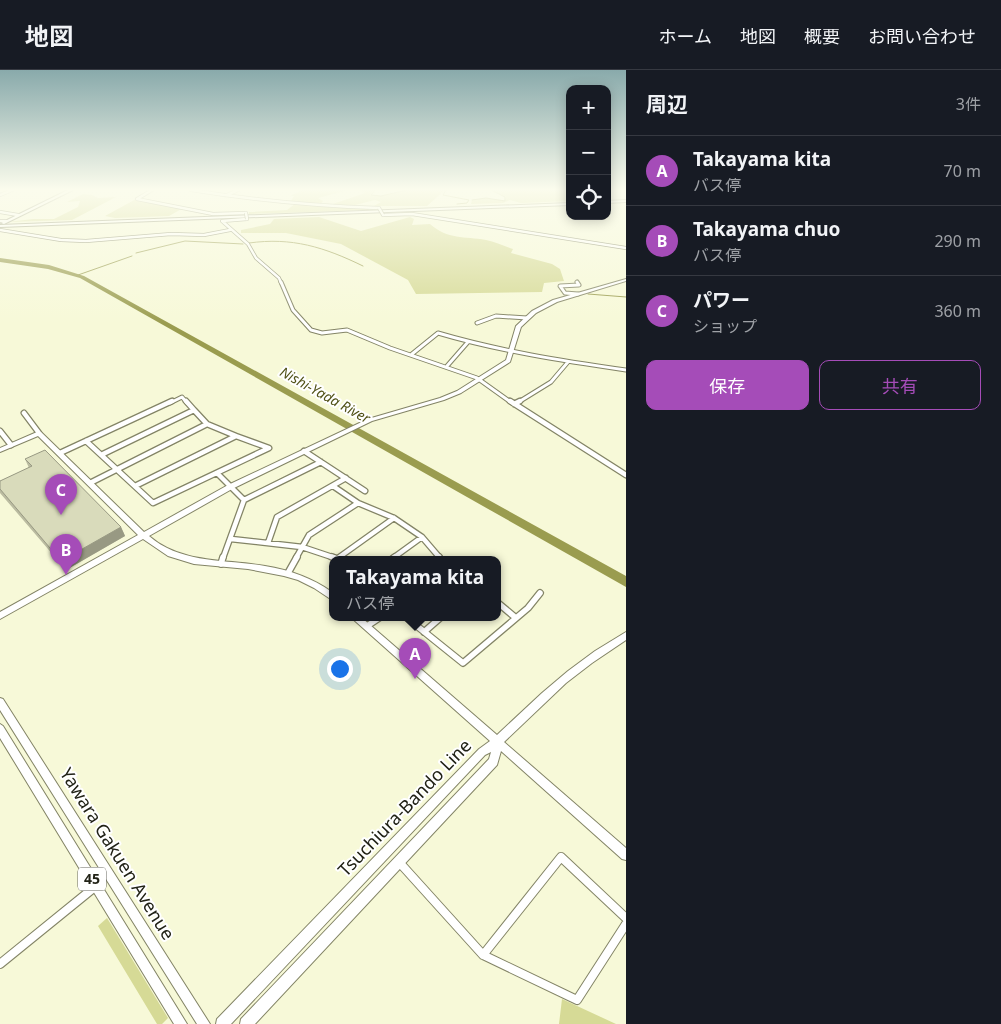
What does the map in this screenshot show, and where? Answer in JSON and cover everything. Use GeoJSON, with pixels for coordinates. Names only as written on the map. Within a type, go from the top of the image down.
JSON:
{"type":"FeatureCollection","features":[{"type":"Feature","properties":{"kind":"street"},"geometry":{"type":"LineString","coordinates":[[28,235],[61,240],[86,241],[165,235]]}},
{"type":"Feature","properties":{"kind":"street"},"geometry":{"type":"LineString","coordinates":[[188,235],[206,235]]}},
{"type":"Feature","properties":{"kind":"street"},"geometry":{"type":"LineString","coordinates":[[236,235],[248,244],[256,258],[279,278],[293,310],[311,330],[322,333],[347,330],[390,348],[447,366],[479,380],[626,475]]}},
{"type":"Feature","properties":{"kind":"street"},"geometry":{"type":"LineString","coordinates":[[541,235],[626,248]]}},
{"type":"Feature","properties":{"kind":"street"},"geometry":{"type":"LineString","coordinates":[[0,616],[230,487],[358,425],[386,414],[447,398],[505,364],[512,351],[517,331],[527,318],[543,306],[626,280]]}},
{"type":"Feature","properties":{"kind":"street"},"geometry":{"type":"LineString","coordinates":[[577,282],[579,285],[560,286],[565,293],[578,294]]}},
{"type":"Feature","properties":{"kind":"street"},"geometry":{"type":"LineString","coordinates":[[477,322],[496,316],[527,318]]}},
{"type":"Feature","properties":{"kind":"street"},"geometry":{"type":"LineString","coordinates":[[412,354],[438,333],[468,342],[512,351],[568,362],[626,370]]}},
{"type":"Feature","properties":{"kind":"street"},"geometry":{"type":"LineString","coordinates":[[447,366],[468,342]]}},
{"type":"Feature","properties":{"kind":"street"},"geometry":{"type":"LineString","coordinates":[[514,404],[542,391],[564,369],[568,362]]}},
{"type":"Feature","properties":{"kind":"street"},"geometry":{"type":"LineString","coordinates":[[60,453],[86,441],[182,397],[207,424],[269,448],[153,503],[86,441]]}},
{"type":"Feature","properties":{"kind":"street"},"geometry":{"type":"LineString","coordinates":[[101,455],[194,410]]}},
{"type":"Feature","properties":{"kind":"street"},"geometry":{"type":"LineString","coordinates":[[24,413],[39,433],[142,536],[162,550],[180,558],[288,573],[312,582],[329,594]]}},
{"type":"Feature","properties":{"kind":"street"},"geometry":{"type":"LineString","coordinates":[[90,483],[207,424]]}},
{"type":"Feature","properties":{"kind":"street"},"geometry":{"type":"LineString","coordinates":[[0,431],[11,445]]}},
{"type":"Feature","properties":{"kind":"street"},"geometry":{"type":"LineString","coordinates":[[0,450],[39,433]]}},
{"type":"Feature","properties":{"kind":"street"},"geometry":{"type":"LineString","coordinates":[[135,486],[236,436]]}},
{"type":"Feature","properties":{"kind":"street"},"geometry":{"type":"LineString","coordinates":[[304,451],[365,491]]}},
{"type":"Feature","properties":{"kind":"street"},"geometry":{"type":"LineString","coordinates":[[221,564],[244,500],[321,462]]}},
{"type":"Feature","properties":{"kind":"street"},"geometry":{"type":"LineString","coordinates":[[217,473],[244,500]]}},
{"type":"Feature","properties":{"kind":"street"},"geometry":{"type":"LineString","coordinates":[[268,543],[277,517],[346,478]]}},
{"type":"Feature","properties":{"kind":"street"},"geometry":{"type":"LineString","coordinates":[[333,486],[358,503],[394,518],[422,537],[438,556]]}},
{"type":"Feature","properties":{"kind":"street"},"geometry":{"type":"LineString","coordinates":[[288,573],[309,536],[358,503]]}},
{"type":"Feature","properties":{"kind":"street"},"geometry":{"type":"LineString","coordinates":[[343,556],[394,518]]}},
{"type":"Feature","properties":{"kind":"street"},"geometry":{"type":"LineString","coordinates":[[396,556],[422,537]]}},
{"type":"Feature","properties":{"kind":"street"},"geometry":{"type":"LineString","coordinates":[[231,539],[302,547],[330,556]]}},
{"type":"Feature","properties":{"kind":"street"},"geometry":{"type":"LineString","coordinates":[[411,621],[462,664],[528,608],[540,593]]}},
{"type":"Feature","properties":{"kind":"street"},"geometry":{"type":"LineString","coordinates":[[501,605],[516,618]]}},
{"type":"Feature","properties":{"kind":"street"},"geometry":{"type":"LineString","coordinates":[[361,621],[626,855]]}},
{"type":"Feature","properties":{"kind":"street"},"geometry":{"type":"LineString","coordinates":[[367,626],[374,621]]}},
{"type":"Feature","properties":{"kind":"street"},"geometry":{"type":"LineString","coordinates":[[424,632],[437,621]]}},
{"type":"Feature","properties":{"kind":"street"},"geometry":{"type":"LineString","coordinates":[[498,742],[554,687],[626,636]]}},
{"type":"Feature","properties":{"kind":"street","name":"Yawara Gakuen Avenue"},"geometry":{"type":"LineString","coordinates":[[0,702],[204,1024]]}},
{"type":"Feature","properties":{"kind":"street","name":"45"},"geometry":{"type":"LineString","coordinates":[[0,729],[181,1024]]}},
{"type":"Feature","properties":{"kind":"street","name":"Tsuchiura-Bando Line"},"geometry":{"type":"LineString","coordinates":[[246,1024],[493,762],[498,742]]}},
{"type":"Feature","properties":{"kind":"street","name":"Tsuchiura-Bando Line"},"geometry":{"type":"LineString","coordinates":[[222,1024],[478,756],[498,742]]}},
{"type":"Feature","properties":{"kind":"street"},"geometry":{"type":"LineString","coordinates":[[482,955],[561,857],[626,918]]}},
{"type":"Feature","properties":{"kind":"street"},"geometry":{"type":"LineString","coordinates":[[399,862],[482,955],[576,1000],[626,924]]}},
{"type":"Feature","properties":{"kind":"street"},"geometry":{"type":"LineString","coordinates":[[1,961],[96,886]]}},
{"type":"Feature","properties":{"kind":"green space"},"geometry":{"type":"Polygon","coordinates":[[[294,235],[448,235],[478,239],[513,249],[511,253],[552,264],[560,269],[564,281],[544,283],[542,292],[416,294],[408,280],[341,244],[294,235]]]}},
{"type":"Feature","properties":{"kind":"green space"},"geometry":{"type":"Polygon","coordinates":[[[107,918],[168,1018],[162,1024],[157,1024],[98,926],[107,918]]]}},
{"type":"Feature","properties":{"kind":"green space"},"geometry":{"type":"Polygon","coordinates":[[[562,999],[616,1024],[559,1024],[562,999]]]}},
{"type":"Feature","properties":{"kind":"building"},"geometry":{"type":"Polygon","coordinates":[[[45,450],[121,527],[61,561],[0,489],[0,481],[32,466],[25,459],[45,450]]]}},
{"type":"Feature","properties":{"kind":"waterway"},"geometry":{"type":"LineString","coordinates":[[136,253],[185,241],[243,244]]}},
{"type":"Feature","properties":{"kind":"waterway"},"geometry":{"type":"LineString","coordinates":[[249,243],[279,241],[308,245],[363,266]]}},
{"type":"Feature","properties":{"kind":"waterway"},"geometry":{"type":"LineString","coordinates":[[78,275],[132,256]]}},
{"type":"Feature","properties":{"kind":"waterway","name":"Nishi-Yada River"},"geometry":{"type":"LineString","coordinates":[[0,260],[49,267],[82,277],[626,582]]}},
{"type":"Feature","properties":{"kind":"waterway"},"geometry":{"type":"LineString","coordinates":[[588,294],[626,297]]}},
{"type":"Feature","properties":{"kind":"place","name":"パワー"},"geometry":{"type":"Point","coordinates":[61,515]}},
{"type":"Feature","properties":{"kind":"place","name":"Takayama chuo"},"geometry":{"type":"Point","coordinates":[66,575]}},
{"type":"Feature","properties":{"kind":"place","name":"Takayama kita"},"geometry":{"type":"Point","coordinates":[415,679]}}]}
